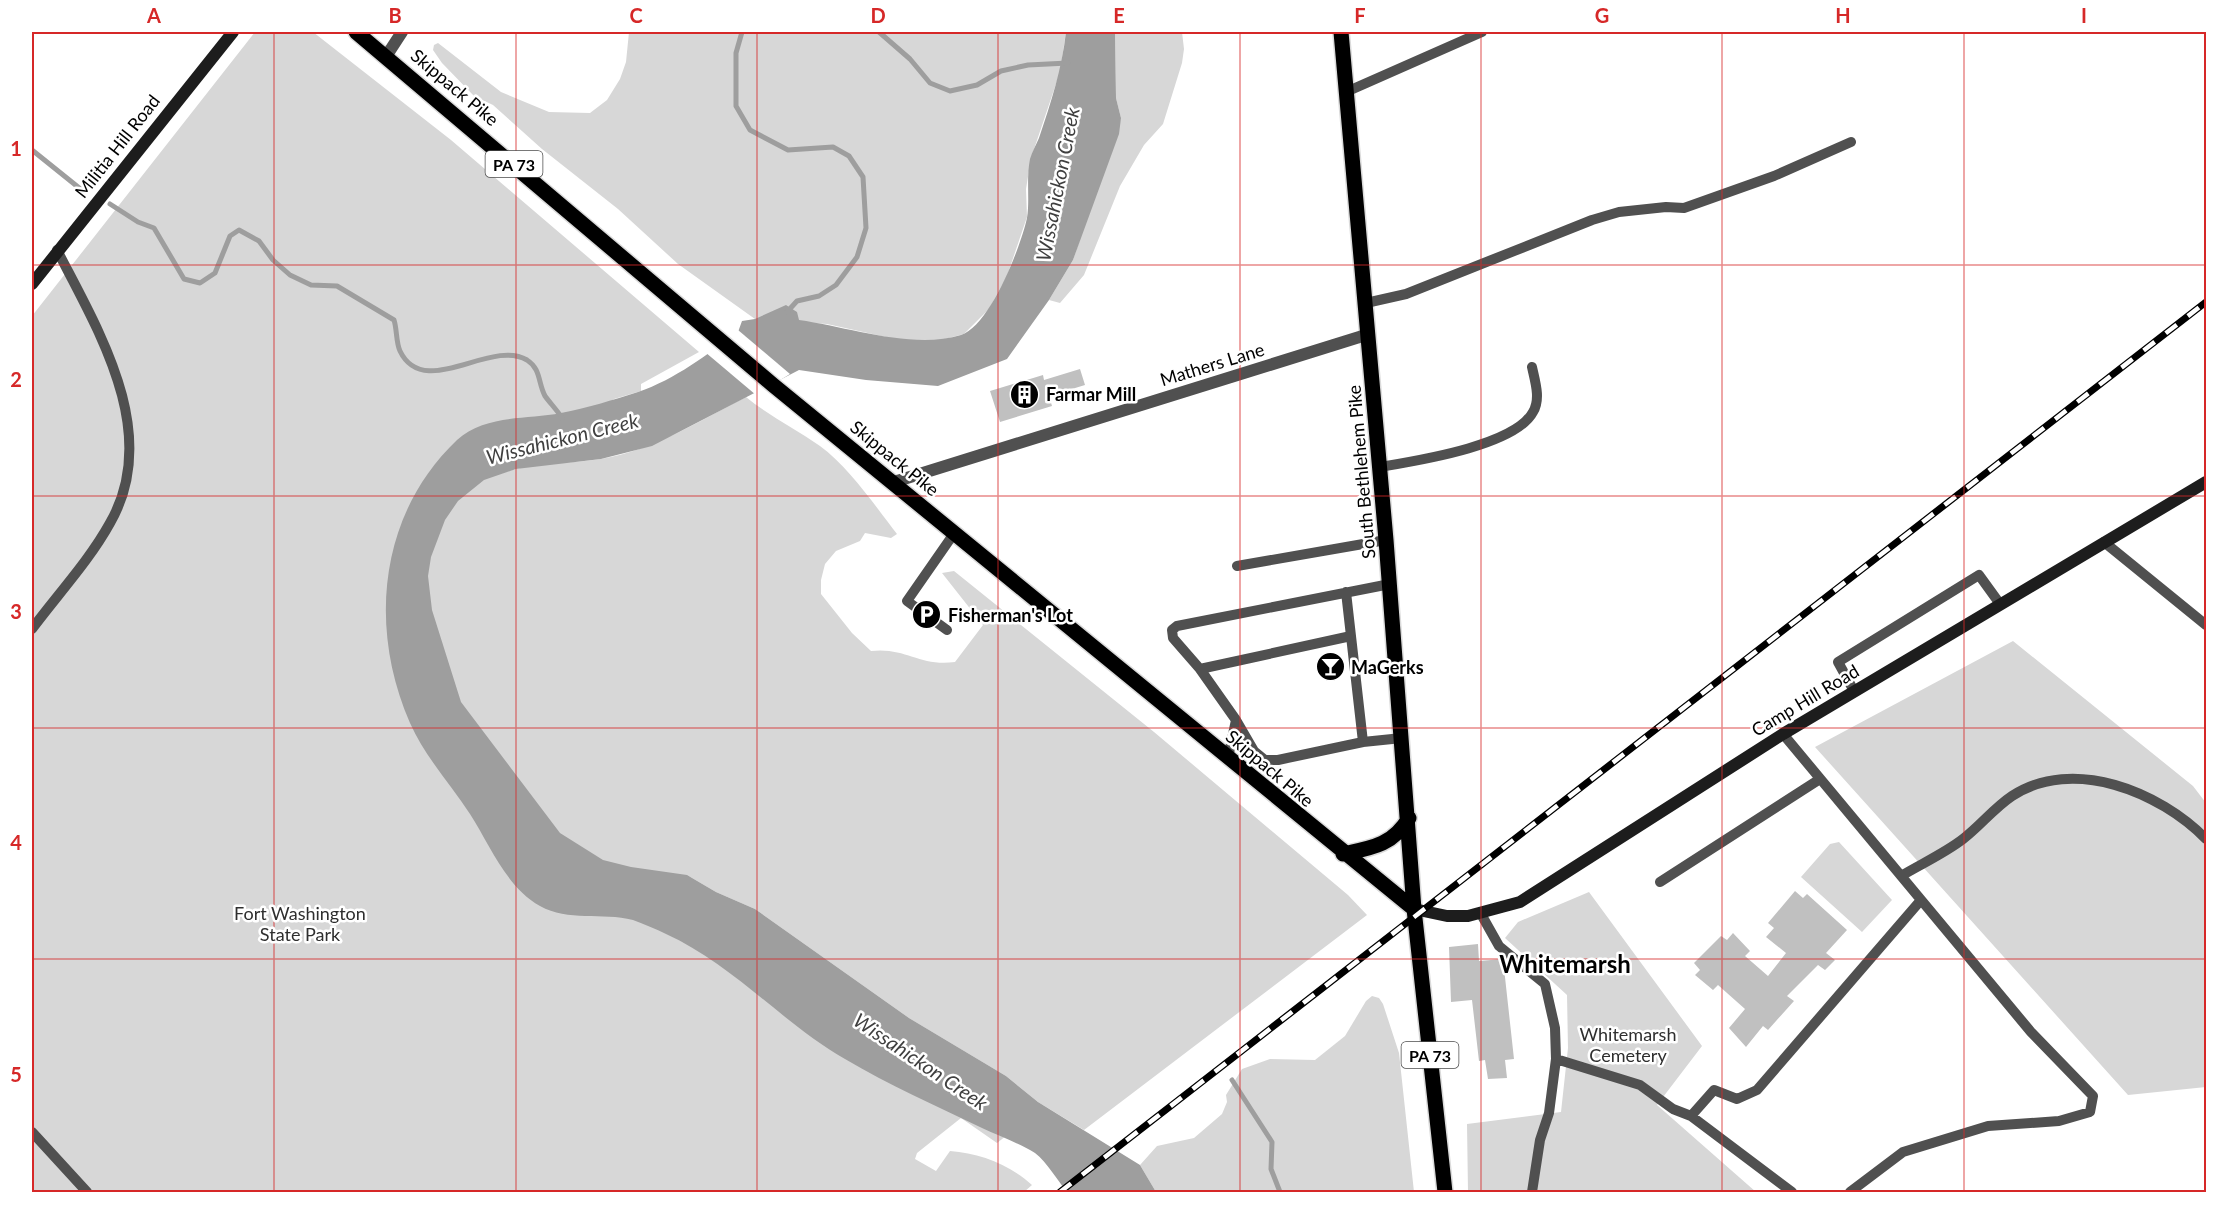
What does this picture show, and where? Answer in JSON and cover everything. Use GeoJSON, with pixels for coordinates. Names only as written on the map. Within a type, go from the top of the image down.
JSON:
{"type":"FeatureCollection","features":[{"type":"Feature","properties":{"kind":"main road","name":"Skippack Pike"},"geometry":{"type":"LineString","coordinates":[[356,32],[387,55],[773,386],[955,532],[1343,854],[1414,909]]}},
{"type":"Feature","properties":{"kind":"main road","name":"South Bethlehem Pike"},"geometry":{"type":"LineString","coordinates":[[1341,32],[1390,584],[1414,909]]}},
{"type":"Feature","properties":{"kind":"main road"},"geometry":{"type":"LineString","coordinates":[[1343,854],[1389,842],[1401,832],[1409,818]]}},
{"type":"Feature","properties":{"kind":"main road","name":"PA 73"},"geometry":{"type":"LineString","coordinates":[[1414,909],[1445,1192]]}},
{"type":"Feature","properties":{"kind":"street","name":"Militia Hill Road"},"geometry":{"type":"LineString","coordinates":[[32,284],[233,32]]}},
{"type":"Feature","properties":{"kind":"street"},"geometry":{"type":"LineString","coordinates":[[387,55],[402,32]]}},
{"type":"Feature","properties":{"kind":"street","name":"Mathers Lane"},"geometry":{"type":"LineString","coordinates":[[894,482],[1369,334]]}},
{"type":"Feature","properties":{"kind":"street","name":"Camp Hill Road"},"geometry":{"type":"LineString","coordinates":[[1414,909],[1448,916],[1481,914],[1520,902],[1783,734],[2206,482]]}},
{"type":"Feature","properties":{"kind":"lane"},"geometry":{"type":"LineString","coordinates":[[1347,92],[1482,32]]}},
{"type":"Feature","properties":{"kind":"lane"},"geometry":{"type":"LineString","coordinates":[[1366,303],[1406,294],[1600,217],[1628,211],[1666,207],[1684,208],[1774,176],[1851,142]]}},
{"type":"Feature","properties":{"kind":"lane"},"geometry":{"type":"LineString","coordinates":[[32,629],[111,523],[121,501],[129,460],[129,438],[122,392],[57,250]]}},
{"type":"Feature","properties":{"kind":"lane"},"geometry":{"type":"LineString","coordinates":[[1380,467],[1479,446],[1513,430],[1533,414],[1537,401],[1532,367]]}},
{"type":"Feature","properties":{"kind":"lane"},"geometry":{"type":"LineString","coordinates":[[947,630],[908,601],[955,532]]}},
{"type":"Feature","properties":{"kind":"lane"},"geometry":{"type":"LineString","coordinates":[[1237,566],[1386,540]]}},
{"type":"Feature","properties":{"kind":"lane"},"geometry":{"type":"LineString","coordinates":[[2104,542],[2206,625]]}},
{"type":"Feature","properties":{"kind":"lane"},"geometry":{"type":"LineString","coordinates":[[1854,691],[1838,662],[1978,575],[2000,604]]}},
{"type":"Feature","properties":{"kind":"lane"},"geometry":{"type":"LineString","coordinates":[[1390,584],[1177,626],[1172,630],[1173,638],[1200,669],[1236,720],[1254,751],[1265,760],[1278,760],[1362,742],[1402,738]]}},
{"type":"Feature","properties":{"kind":"lane"},"geometry":{"type":"LineString","coordinates":[[1346,592],[1362,742]]}},
{"type":"Feature","properties":{"kind":"lane"},"geometry":{"type":"LineString","coordinates":[[1200,669],[1351,636]]}},
{"type":"Feature","properties":{"kind":"lane"},"geometry":{"type":"LineString","coordinates":[[1228,758],[1236,720]]}},
{"type":"Feature","properties":{"kind":"lane"},"geometry":{"type":"LineString","coordinates":[[1783,734],[2031,1032],[2093,1096],[2090,1112],[2059,1121],[1988,1126],[1903,1152],[1850,1192]]}},
{"type":"Feature","properties":{"kind":"lane"},"geometry":{"type":"LineString","coordinates":[[1660,882],[1820,779]]}},
{"type":"Feature","properties":{"kind":"lane"},"geometry":{"type":"LineString","coordinates":[[1901,876],[1962,840],[2012,796],[2042,783],[2071,780],[2101,781],[2160,802],[2192,825],[2206,839]]}},
{"type":"Feature","properties":{"kind":"lane"},"geometry":{"type":"LineString","coordinates":[[1691,1116],[1714,1090],[1737,1099],[1757,1090],[1921,900]]}},
{"type":"Feature","properties":{"kind":"lane"},"geometry":{"type":"LineString","coordinates":[[1481,914],[1499,946],[1545,984],[1555,1028],[1556,1059],[1549,1113],[1540,1140],[1532,1192]]}},
{"type":"Feature","properties":{"kind":"lane"},"geometry":{"type":"LineString","coordinates":[[1556,1059],[1640,1085],[1673,1109],[1691,1116],[1792,1192]]}},
{"type":"Feature","properties":{"kind":"lane"},"geometry":{"type":"LineString","coordinates":[[32,1132],[87,1192]]}},
{"type":"Feature","properties":{"kind":"green space","name":"Fort Washington State Park"},"geometry":{"type":"Polygon","coordinates":[[[255,32],[313,32],[451,140],[699,352],[641,384],[641,391],[614,399],[505,472],[621,455],[676,434],[746,397],[830,454],[861,487],[897,534],[891,538],[865,533],[860,541],[836,551],[825,564],[821,580],[821,594],[852,633],[871,651],[894,652],[932,662],[955,662],[983,625],[942,573],[954,571],[1154,732],[1348,895],[1367,915],[1084,1130],[1038,1102],[1006,1076],[909,1018],[755,909],[716,892],[687,875],[1034,1114],[997,1143],[961,1118],[917,1153],[915,1159],[936,1171],[950,1151],[983,1157],[1004,1166],[1032,1185],[1024,1192],[32,1192],[32,316],[255,32]]]}},
{"type":"Feature","properties":{"kind":"green space"},"geometry":{"type":"Polygon","coordinates":[[[629,32],[1066,32],[1060,72],[1031,158],[1026,189],[1027,217],[1007,276],[989,309],[964,334],[941,340],[904,341],[827,324],[755,319],[678,264],[618,209],[542,149],[493,105],[474,96],[442,63],[433,50],[434,45],[438,43],[501,92],[549,112],[590,113],[607,100],[620,79],[626,62],[629,32]]]}},
{"type":"Feature","properties":{"kind":"green space"},"geometry":{"type":"Polygon","coordinates":[[[1115,32],[1182,32],[1184,49],[1182,63],[1163,124],[1144,145],[1120,186],[1084,275],[1060,303],[1049,300],[1073,260],[1121,118],[1116,98],[1115,32]]]}},
{"type":"Feature","properties":{"kind":"green space"},"geometry":{"type":"Polygon","coordinates":[[[2013,641],[2193,786],[2206,803],[2206,1087],[2128,1095],[1815,747],[2013,641]]]}},
{"type":"Feature","properties":{"kind":"green space"},"geometry":{"type":"Polygon","coordinates":[[[1839,842],[1892,900],[1862,932],[1801,877],[1830,844],[1839,842]]]}},
{"type":"Feature","properties":{"kind":"green space","name":"Whitemarsh Cemetery"},"geometry":{"type":"Polygon","coordinates":[[[1589,892],[1702,1046],[1657,1105],[1756,1192],[1468,1192],[1467,1124],[1561,1112],[1568,1048],[1567,995],[1505,938],[1518,922],[1589,892]]]}},
{"type":"Feature","properties":{"kind":"green space"},"geometry":{"type":"Polygon","coordinates":[[[1372,996],[1379,998],[1383,1004],[1399,1053],[1414,1192],[1156,1192],[1140,1165],[1157,1146],[1194,1138],[1222,1114],[1227,1102],[1226,1095],[1242,1069],[1270,1059],[1315,1060],[1345,1036],[1366,1001],[1372,996]]]}},
{"type":"Feature","properties":{"kind":"water","name":"Wissahickon Creek"},"geometry":{"type":"Polygon","coordinates":[[[1066,32],[1115,32],[1116,98],[1121,118],[1119,134],[1073,260],[1049,300],[1007,359],[938,386],[866,380],[799,370],[652,446],[601,459],[516,469],[484,480],[458,501],[445,520],[431,557],[428,576],[432,610],[461,702],[560,833],[603,860],[631,867],[687,875],[716,892],[755,909],[909,1018],[1006,1076],[1038,1102],[1140,1165],[1156,1192],[1067,1192],[1048,1166],[1035,1153],[878,1078],[845,1059],[800,1029],[736,978],[691,947],[633,920],[562,914],[540,906],[528,898],[508,877],[470,814],[430,759],[410,723],[397,686],[389,649],[386,611],[388,573],[397,537],[411,502],[431,469],[457,440],[468,432],[507,419],[580,409],[652,387],[690,366],[738,332],[742,321],[755,319],[786,305],[797,312],[799,320],[902,339],[942,339],[961,335],[972,329],[983,317],[1003,284],[1024,231],[1028,211],[1030,159],[1052,99],[1066,32]]]}},
{"type":"Feature","properties":{"kind":"pier"},"geometry":{"type":"Polygon","coordinates":[[[738,330],[790,374],[756,395],[705,352],[738,330]]]}},
{"type":"Feature","properties":{"kind":"building","name":"Farmar Mill"},"geometry":{"type":"Polygon","coordinates":[[[1080,369],[1085,385],[1049,396],[1052,406],[1000,422],[990,391],[1043,375],[1044,380],[1080,369]]]}},
{"type":"Feature","properties":{"kind":"building"},"geometry":{"type":"Polygon","coordinates":[[[1795,891],[1803,898],[1807,894],[1847,930],[1826,953],[1835,960],[1825,970],[1818,965],[1787,996],[1794,1001],[1768,1030],[1763,1026],[1746,1047],[1729,1028],[1745,1009],[1718,985],[1713,990],[1695,975],[1700,970],[1694,963],[1721,936],[1727,940],[1733,933],[1750,951],[1745,956],[1768,976],[1786,953],[1766,937],[1774,928],[1768,923],[1795,891]]]}},
{"type":"Feature","properties":{"kind":"building"},"geometry":{"type":"Polygon","coordinates":[[[1478,944],[1479,961],[1503,959],[1514,1059],[1505,1060],[1507,1078],[1488,1079],[1485,1060],[1479,1061],[1472,1000],[1451,1002],[1449,947],[1478,944]]]}},
{"type":"Feature","properties":{"kind":"waterway"},"geometry":{"type":"LineString","coordinates":[[742,32],[736,53],[736,106],[750,130],[788,150],[833,147],[849,156],[863,177],[866,228],[857,257],[836,285],[819,296],[797,301],[787,312]]}},
{"type":"Feature","properties":{"kind":"waterway"},"geometry":{"type":"LineString","coordinates":[[879,32],[910,59],[930,83],[950,91],[977,85],[1001,71],[1028,65],[1068,63]]}},
{"type":"Feature","properties":{"kind":"waterway"},"geometry":{"type":"LineString","coordinates":[[32,150],[83,191]]}},
{"type":"Feature","properties":{"kind":"waterway","name":"Wissahickon Creek"},"geometry":{"type":"LineString","coordinates":[[110,204],[138,222],[154,228],[184,279],[200,283],[215,273],[230,236],[239,230],[259,241],[273,260],[290,275],[311,285],[337,286],[394,320],[400,351],[411,365],[425,370],[441,370],[495,356],[512,355],[527,360],[535,368],[545,396],[562,418]]}},
{"type":"Feature","properties":{"kind":"waterway"},"geometry":{"type":"LineString","coordinates":[[1232,1080],[1272,1142],[1271,1169],[1280,1192]]}},
{"type":"Feature","properties":{"kind":"railway"},"geometry":{"type":"LineString","coordinates":[[1060,1192],[2206,302]]}},
{"type":"Feature","properties":{"kind":"place","name":"Farmar Mill"},"geometry":{"type":"Point","coordinates":[1025,394]}},
{"type":"Feature","properties":{"kind":"place","name":"Fisherman's Lot"},"geometry":{"type":"Point","coordinates":[927,615]}},
{"type":"Feature","properties":{"kind":"place","name":"MaGerks"},"geometry":{"type":"Point","coordinates":[1330,667]}},
{"type":"Feature","properties":{"kind":"district","name":"Whitemarsh"},"geometry":{"type":"Point","coordinates":[1565,963]}}]}
